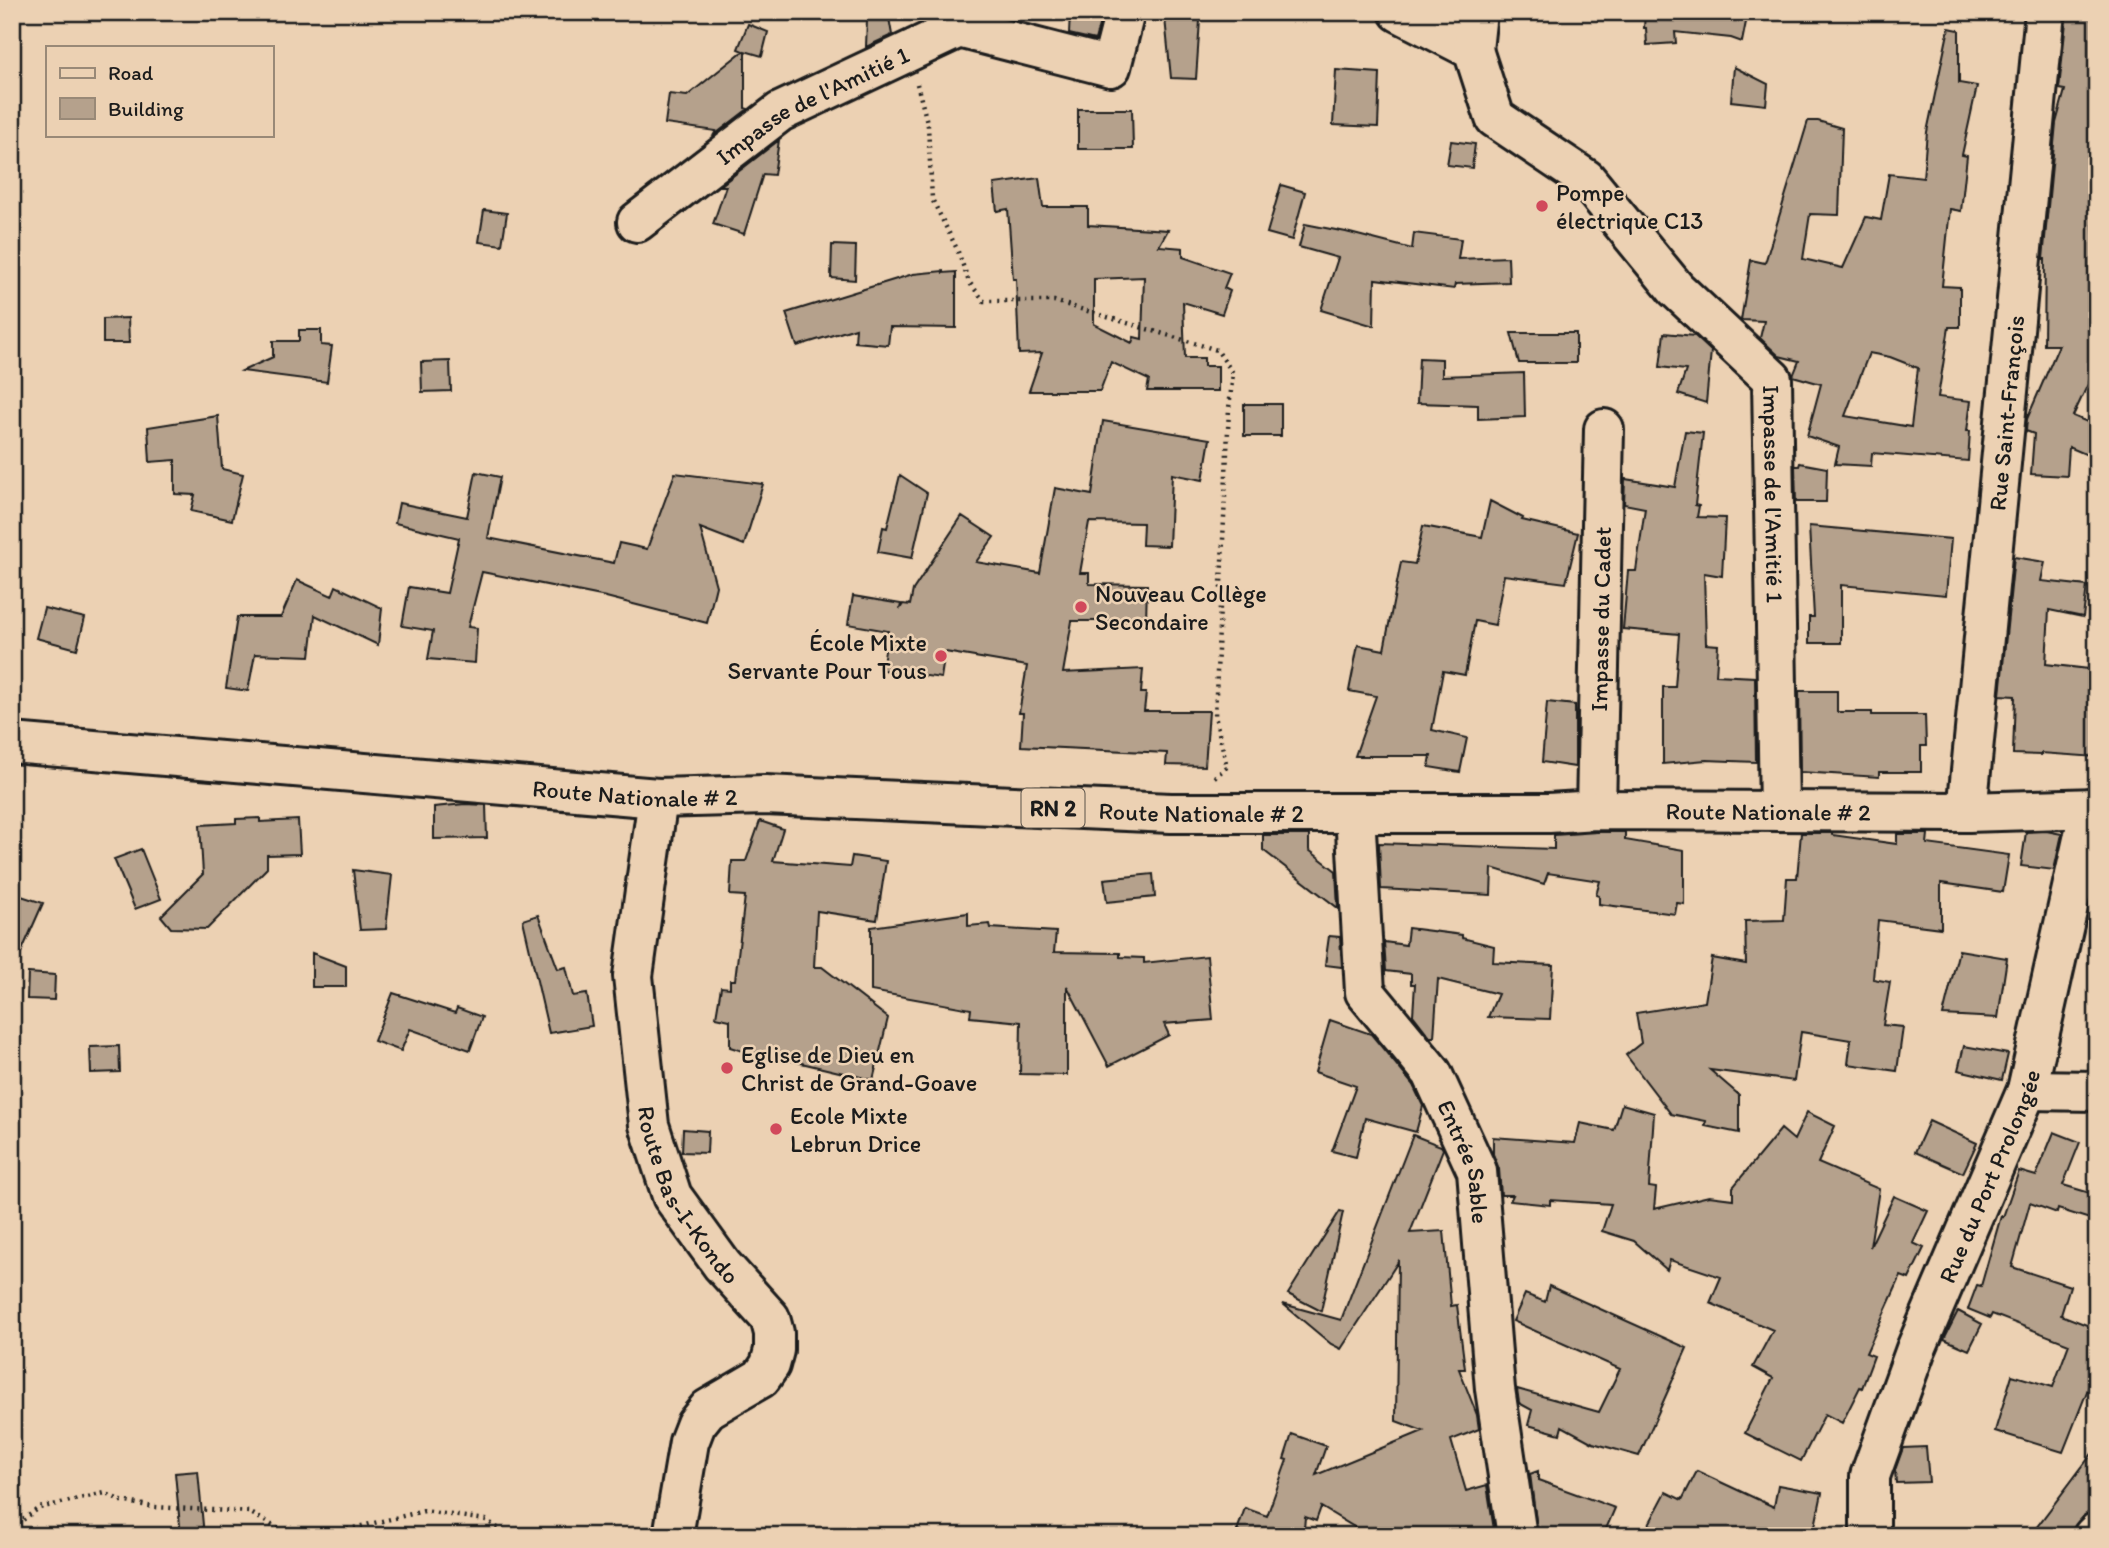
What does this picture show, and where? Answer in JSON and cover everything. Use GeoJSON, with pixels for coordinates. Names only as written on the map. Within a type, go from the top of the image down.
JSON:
{"type":"FeatureCollection","features":[{"type":"Feature","properties":{"kind":"street","name":"Impasse de l'Amitié 1"},"geometry":{"type":"LineString","coordinates":[[637,222],[780,111],[959,28],[1111,67],[1125,12]]}},
{"type":"Feature","properties":{"kind":"street"},"geometry":{"type":"LineString","coordinates":[[1399,12],[1473,50],[1477,12]]}},
{"type":"Feature","properties":{"kind":"street","name":"Rue Saint-François"},"geometry":{"type":"LineString","coordinates":[[1967,812],[2045,12]]}},
{"type":"Feature","properties":{"kind":"street","name":"Impasse de l'Amitié 1"},"geometry":{"type":"LineString","coordinates":[[1473,50],[1495,118],[1586,179],[1676,289],[1772,379],[1779,811]]}},
{"type":"Feature","properties":{"kind":"street","name":"Impasse du Cadet"},"geometry":{"type":"LineString","coordinates":[[1596,810],[1604,429]]}},
{"type":"Feature","properties":{"kind":"street","name":"Route Nationale # 2"},"geometry":{"type":"LineString","coordinates":[[12,743],[658,797],[765,795],[1171,813],[1549,813],[1596,810],[1967,812],[2093,808]]}},
{"type":"Feature","properties":{"kind":"street","name":"Route Bas-I-Kondo"},"geometry":{"type":"LineString","coordinates":[[658,797],[633,976],[649,1125],[672,1196],[722,1265],[770,1318],[774,1333],[770,1366],[761,1378],[708,1409],[696,1424],[689,1442],[673,1536]]}},
{"type":"Feature","properties":{"kind":"street","name":"Rue du Port Prolongée"},"geometry":{"type":"LineString","coordinates":[[1870,1536],[1870,1476],[1916,1349],[2027,1090],[2093,808]]}},
{"type":"Feature","properties":{"kind":"street","name":"Entrée Sable"},"geometry":{"type":"LineString","coordinates":[[1355,813],[1365,992],[1432,1073],[1476,1171],[1495,1389],[1517,1536]]}},
{"type":"Feature","properties":{"kind":"street"},"geometry":{"type":"LineString","coordinates":[[2027,1090],[2097,1091]]}},
{"type":"Feature","properties":{"kind":"street"},"geometry":{"type":"LineString","coordinates":[[2093,1536],[2097,1532]]}},
{"type":"Feature","properties":{"kind":"path"},"geometry":{"type":"LineString","coordinates":[[909,51],[928,126],[932,199],[957,249],[969,282],[984,302],[1054,302],[1217,350],[1233,373],[1229,408],[1215,716],[1227,767],[1171,813]]}},
{"type":"Feature","properties":{"kind":"path"},"geometry":{"type":"LineString","coordinates":[[12,1528],[39,1508],[105,1493],[121,1501],[154,1507],[249,1512],[282,1531],[318,1536],[424,1511],[486,1520],[509,1536]]}},
{"type":"Feature","properties":{"kind":"building"},"geometry":{"type":"Polygon","coordinates":[[[888,12],[892,35],[866,47],[867,19],[888,12]]]}},
{"type":"Feature","properties":{"kind":"building"},"geometry":{"type":"Polygon","coordinates":[[[1070,12],[1102,14],[1095,40],[1069,34],[1070,12]]]}},
{"type":"Feature","properties":{"kind":"building"},"geometry":{"type":"Polygon","coordinates":[[[1645,12],[1748,12],[1742,42],[1731,38],[1675,32],[1676,43],[1647,45],[1645,12]]]}},
{"type":"Feature","properties":{"kind":"building"},"geometry":{"type":"Polygon","coordinates":[[[2067,12],[2097,12],[2097,197],[2092,197],[2097,292],[2097,365],[2073,416],[2097,426],[2097,459],[2069,447],[2067,476],[2031,474],[2034,434],[2026,431],[2027,419],[2059,345],[2044,345],[2043,259],[2056,123],[2065,90],[2059,89],[2067,12]]]}},
{"type":"Feature","properties":{"kind":"building"},"geometry":{"type":"Polygon","coordinates":[[[1165,18],[1200,20],[1196,79],[1171,78],[1165,18]]]}},
{"type":"Feature","properties":{"kind":"building"},"geometry":{"type":"Polygon","coordinates":[[[748,24],[768,32],[762,56],[745,51],[745,108],[748,109],[713,136],[716,131],[665,124],[669,94],[687,96],[743,51],[738,49],[748,24]]]}},
{"type":"Feature","properties":{"kind":"building"},"geometry":{"type":"Polygon","coordinates":[[[1949,28],[1959,30],[1959,83],[1977,86],[1962,155],[1967,156],[1961,211],[1950,209],[1942,286],[1960,287],[1960,327],[1949,327],[1938,397],[1971,401],[1967,431],[1970,431],[1968,461],[1872,453],[1871,466],[1835,464],[1839,447],[1807,436],[1821,384],[1793,376],[1799,361],[1779,356],[1760,338],[1764,321],[1741,320],[1751,260],[1765,263],[1808,121],[1842,128],[1839,215],[1810,214],[1803,259],[1843,268],[1866,217],[1881,220],[1889,174],[1923,178],[1927,132],[1949,28]],[[1869,353],[1845,416],[1911,427],[1918,368],[1890,357],[1869,353]]]}},
{"type":"Feature","properties":{"kind":"building"},"geometry":{"type":"Polygon","coordinates":[[[1734,67],[1768,84],[1766,105],[1731,101],[1734,67]]]}},
{"type":"Feature","properties":{"kind":"building"},"geometry":{"type":"Polygon","coordinates":[[[1336,70],[1380,73],[1378,127],[1333,125],[1336,70]]]}},
{"type":"Feature","properties":{"kind":"building"},"geometry":{"type":"Polygon","coordinates":[[[1078,109],[1132,109],[1133,149],[1078,149],[1078,109]]]}},
{"type":"Feature","properties":{"kind":"building"},"geometry":{"type":"Polygon","coordinates":[[[779,140],[774,175],[763,174],[744,234],[713,224],[726,186],[720,186],[779,140]]]}},
{"type":"Feature","properties":{"kind":"building"},"geometry":{"type":"Polygon","coordinates":[[[1451,141],[1475,144],[1472,168],[1447,165],[1451,141]]]}},
{"type":"Feature","properties":{"kind":"building"},"geometry":{"type":"Polygon","coordinates":[[[1039,178],[1043,207],[1088,207],[1088,225],[1168,230],[1159,246],[1183,248],[1183,257],[1230,273],[1224,288],[1230,291],[1222,314],[1183,302],[1185,358],[1204,358],[1204,366],[1218,366],[1218,391],[1147,391],[1149,380],[1111,362],[1100,391],[1029,391],[1042,353],[1019,354],[1016,279],[1013,279],[1008,209],[997,211],[994,184],[1039,178]],[[1144,277],[1094,279],[1094,324],[1132,343],[1134,337],[1142,339],[1144,277]]]}},
{"type":"Feature","properties":{"kind":"building"},"geometry":{"type":"Polygon","coordinates":[[[1281,185],[1305,192],[1292,240],[1267,233],[1281,185]]]}},
{"type":"Feature","properties":{"kind":"building"},"geometry":{"type":"Polygon","coordinates":[[[484,210],[507,213],[502,245],[479,242],[484,210]]]}},
{"type":"Feature","properties":{"kind":"building"},"geometry":{"type":"Polygon","coordinates":[[[1305,224],[1412,249],[1414,233],[1461,239],[1458,259],[1508,257],[1509,282],[1455,284],[1454,289],[1375,279],[1374,326],[1321,310],[1338,258],[1299,247],[1305,224]]]}},
{"type":"Feature","properties":{"kind":"building"},"geometry":{"type":"Polygon","coordinates":[[[832,245],[856,246],[855,280],[831,278],[832,245]]]}},
{"type":"Feature","properties":{"kind":"building"},"geometry":{"type":"Polygon","coordinates":[[[956,272],[956,328],[890,327],[888,345],[855,342],[856,328],[797,346],[786,313],[913,274],[956,272]]]}},
{"type":"Feature","properties":{"kind":"building"},"geometry":{"type":"Polygon","coordinates":[[[128,318],[129,343],[103,343],[103,319],[128,318]]]}},
{"type":"Feature","properties":{"kind":"building"},"geometry":{"type":"Polygon","coordinates":[[[299,330],[321,330],[321,345],[332,346],[327,382],[242,371],[273,357],[273,341],[299,341],[299,330]]]}},
{"type":"Feature","properties":{"kind":"building"},"geometry":{"type":"Polygon","coordinates":[[[1511,333],[1576,333],[1576,363],[1519,363],[1511,333]]]}},
{"type":"Feature","properties":{"kind":"building"},"geometry":{"type":"Polygon","coordinates":[[[1664,333],[1695,336],[1711,351],[1706,403],[1678,394],[1686,370],[1660,367],[1664,333]]]}},
{"type":"Feature","properties":{"kind":"building"},"geometry":{"type":"Polygon","coordinates":[[[1419,358],[1442,359],[1442,376],[1524,373],[1525,417],[1478,419],[1478,405],[1417,403],[1419,358]]]}},
{"type":"Feature","properties":{"kind":"building"},"geometry":{"type":"Polygon","coordinates":[[[450,361],[451,391],[422,392],[421,362],[450,361]]]}},
{"type":"Feature","properties":{"kind":"building"},"geometry":{"type":"Polygon","coordinates":[[[1244,404],[1281,404],[1281,436],[1244,436],[1244,404]]]}},
{"type":"Feature","properties":{"kind":"building"},"geometry":{"type":"Polygon","coordinates":[[[218,416],[222,469],[243,474],[232,520],[191,511],[195,495],[175,494],[175,460],[150,462],[148,427],[218,416]]]}},
{"type":"Feature","properties":{"kind":"building"},"geometry":{"type":"Polygon","coordinates":[[[1103,421],[1210,439],[1203,480],[1172,474],[1169,546],[1142,545],[1143,523],[1089,522],[1080,573],[1089,573],[1089,584],[1147,585],[1146,621],[1072,621],[1063,673],[1143,669],[1141,693],[1146,693],[1144,711],[1209,711],[1205,766],[1166,765],[1167,753],[1021,746],[1023,713],[1019,713],[1027,666],[945,652],[941,678],[882,670],[888,631],[848,624],[853,596],[901,604],[900,609],[903,604],[910,605],[913,590],[962,516],[994,537],[976,562],[1040,573],[1055,488],[1092,495],[1103,421]]]}},
{"type":"Feature","properties":{"kind":"building"},"geometry":{"type":"Polygon","coordinates":[[[1685,431],[1703,433],[1695,505],[1699,506],[1697,517],[1725,518],[1722,576],[1704,573],[1706,644],[1718,645],[1716,675],[1755,677],[1756,762],[1706,760],[1663,764],[1663,687],[1675,687],[1679,634],[1623,629],[1628,571],[1636,571],[1645,508],[1624,504],[1625,479],[1675,487],[1685,431]]]}},
{"type":"Feature","properties":{"kind":"building"},"geometry":{"type":"Polygon","coordinates":[[[1800,463],[1827,468],[1826,502],[1796,502],[1795,466],[1800,463]]]}},
{"type":"Feature","properties":{"kind":"building"},"geometry":{"type":"Polygon","coordinates":[[[476,472],[500,477],[488,538],[614,563],[619,543],[647,549],[675,473],[763,484],[744,545],[700,528],[716,586],[707,623],[606,597],[482,572],[468,627],[477,628],[475,663],[428,659],[433,631],[402,626],[409,587],[447,593],[459,538],[395,523],[399,503],[467,517],[476,472]]]}},
{"type":"Feature","properties":{"kind":"building"},"geometry":{"type":"Polygon","coordinates":[[[900,475],[927,493],[912,558],[878,552],[900,475]]]}},
{"type":"Feature","properties":{"kind":"building"},"geometry":{"type":"Polygon","coordinates":[[[1490,501],[1523,518],[1522,520],[1578,533],[1566,583],[1504,575],[1495,625],[1475,621],[1465,675],[1443,671],[1432,730],[1467,738],[1460,772],[1429,767],[1431,756],[1355,756],[1376,696],[1349,691],[1358,645],[1384,650],[1401,562],[1415,564],[1423,526],[1482,537],[1490,501]]]}},
{"type":"Feature","properties":{"kind":"building"},"geometry":{"type":"Polygon","coordinates":[[[1809,526],[1951,539],[1946,595],[1841,585],[1841,643],[1809,643],[1809,617],[1814,617],[1809,526]]]}},
{"type":"Feature","properties":{"kind":"building"},"geometry":{"type":"Polygon","coordinates":[[[2014,557],[2045,562],[2041,581],[2087,586],[2083,617],[2049,610],[2046,664],[2097,670],[2097,757],[2013,754],[2015,696],[2000,695],[2014,557]]]}},
{"type":"Feature","properties":{"kind":"building"},"geometry":{"type":"Polygon","coordinates":[[[297,580],[332,596],[336,586],[382,608],[378,645],[315,615],[310,656],[255,654],[248,691],[226,688],[237,617],[281,617],[297,580]]]}},
{"type":"Feature","properties":{"kind":"building"},"geometry":{"type":"Polygon","coordinates":[[[44,608],[85,618],[77,649],[36,638],[44,608]]]}},
{"type":"Feature","properties":{"kind":"building"},"geometry":{"type":"Polygon","coordinates":[[[1799,691],[1837,691],[1837,712],[1925,715],[1926,746],[1921,746],[1921,772],[1879,772],[1879,777],[1800,772],[1799,691]]]}},
{"type":"Feature","properties":{"kind":"building"},"geometry":{"type":"Polygon","coordinates":[[[1547,702],[1575,705],[1575,767],[1542,762],[1547,702]]]}},
{"type":"Feature","properties":{"kind":"building"},"geometry":{"type":"Polygon","coordinates":[[[486,805],[487,838],[434,839],[434,807],[486,805]]]}},
{"type":"Feature","properties":{"kind":"building"},"geometry":{"type":"Polygon","coordinates":[[[260,818],[260,822],[298,820],[300,854],[267,855],[267,868],[207,929],[171,928],[161,916],[203,874],[200,825],[236,823],[236,819],[260,818]]]}},
{"type":"Feature","properties":{"kind":"building"},"geometry":{"type":"Polygon","coordinates":[[[760,821],[783,829],[773,861],[850,867],[852,856],[886,861],[877,920],[817,911],[814,967],[822,967],[888,1018],[873,1080],[759,1053],[758,1056],[730,1047],[730,1020],[716,1017],[721,987],[730,988],[730,980],[735,980],[745,896],[730,895],[732,861],[746,861],[760,821]]]}},
{"type":"Feature","properties":{"kind":"building"},"geometry":{"type":"Polygon","coordinates":[[[2046,831],[2062,834],[2054,870],[2021,866],[2026,832],[2046,831]]]}},
{"type":"Feature","properties":{"kind":"building"},"geometry":{"type":"Polygon","coordinates":[[[1625,832],[1625,840],[1684,850],[1684,904],[1677,903],[1675,914],[1599,904],[1599,896],[1596,895],[1600,881],[1548,873],[1544,884],[1492,868],[1491,895],[1381,889],[1379,843],[1554,849],[1554,835],[1625,832]]]}},
{"type":"Feature","properties":{"kind":"building"},"geometry":{"type":"Polygon","coordinates":[[[1801,833],[1832,833],[1897,844],[1897,834],[1928,834],[1927,844],[2009,855],[2003,892],[1941,883],[1941,928],[1878,920],[1873,979],[1890,982],[1883,1025],[1903,1027],[1897,1071],[1848,1064],[1851,1040],[1801,1032],[1794,1081],[1710,1070],[1739,1095],[1739,1133],[1705,1126],[1706,1121],[1671,1114],[1626,1055],[1641,1043],[1636,1013],[1705,1002],[1712,958],[1746,964],[1745,921],[1784,920],[1787,878],[1797,878],[1801,833]]]}},
{"type":"Feature","properties":{"kind":"building"},"geometry":{"type":"Polygon","coordinates":[[[1263,835],[1309,835],[1309,850],[1336,871],[1338,908],[1263,850],[1263,835]]]}},
{"type":"Feature","properties":{"kind":"building"},"geometry":{"type":"Polygon","coordinates":[[[141,849],[161,899],[135,909],[114,859],[141,849]]]}},
{"type":"Feature","properties":{"kind":"building"},"geometry":{"type":"Polygon","coordinates":[[[353,870],[392,875],[386,929],[360,930],[353,870]]]}},
{"type":"Feature","properties":{"kind":"building"},"geometry":{"type":"Polygon","coordinates":[[[1153,874],[1155,897],[1107,902],[1104,879],[1153,874]]]}},
{"type":"Feature","properties":{"kind":"building"},"geometry":{"type":"Polygon","coordinates":[[[12,893],[43,903],[12,973],[12,893]]]}},
{"type":"Feature","properties":{"kind":"building"},"geometry":{"type":"Polygon","coordinates":[[[968,913],[968,926],[990,924],[991,928],[1056,932],[1054,952],[1120,953],[1120,957],[1144,958],[1144,963],[1207,956],[1213,1020],[1164,1024],[1169,1035],[1109,1066],[1067,986],[1067,1075],[1020,1074],[1021,1022],[970,1017],[971,1009],[871,991],[871,927],[968,913]]]}},
{"type":"Feature","properties":{"kind":"building"},"geometry":{"type":"Polygon","coordinates":[[[538,915],[558,969],[566,967],[573,996],[587,994],[592,1026],[549,1033],[523,920],[538,915]]]}},
{"type":"Feature","properties":{"kind":"building"},"geometry":{"type":"Polygon","coordinates":[[[1408,928],[1462,935],[1462,938],[1494,946],[1493,962],[1553,965],[1550,1019],[1488,1017],[1498,994],[1438,979],[1434,1037],[1430,1037],[1413,1015],[1415,984],[1411,984],[1411,974],[1386,971],[1384,942],[1406,945],[1408,928]]]}},
{"type":"Feature","properties":{"kind":"building"},"geometry":{"type":"Polygon","coordinates":[[[1329,936],[1340,937],[1342,967],[1325,965],[1329,936]]]}},
{"type":"Feature","properties":{"kind":"building"},"geometry":{"type":"Polygon","coordinates":[[[1959,950],[2007,958],[1998,1018],[1943,1015],[1959,950]]]}},
{"type":"Feature","properties":{"kind":"building"},"geometry":{"type":"Polygon","coordinates":[[[312,953],[346,966],[346,987],[312,987],[312,953]]]}},
{"type":"Feature","properties":{"kind":"building"},"geometry":{"type":"Polygon","coordinates":[[[28,973],[55,975],[54,1000],[27,999],[28,973]]]}},
{"type":"Feature","properties":{"kind":"building"},"geometry":{"type":"Polygon","coordinates":[[[393,993],[455,1013],[457,1008],[482,1017],[470,1050],[410,1029],[401,1051],[374,1041],[393,993]]]}},
{"type":"Feature","properties":{"kind":"building"},"geometry":{"type":"Polygon","coordinates":[[[1330,1020],[1371,1034],[1413,1085],[1423,1106],[1416,1132],[1365,1118],[1356,1157],[1332,1151],[1356,1086],[1315,1072],[1330,1020]]]}},
{"type":"Feature","properties":{"kind":"building"},"geometry":{"type":"Polygon","coordinates":[[[119,1046],[120,1072],[91,1073],[90,1047],[119,1046]]]}},
{"type":"Feature","properties":{"kind":"building"},"geometry":{"type":"Polygon","coordinates":[[[1964,1046],[2008,1054],[2002,1080],[1958,1070],[1964,1046]]]}},
{"type":"Feature","properties":{"kind":"building"},"geometry":{"type":"Polygon","coordinates":[[[1622,1104],[1654,1113],[1649,1187],[1656,1188],[1654,1209],[1709,1196],[1733,1199],[1733,1187],[1781,1129],[1794,1140],[1807,1112],[1835,1126],[1818,1163],[1879,1189],[1870,1247],[1894,1196],[1928,1211],[1913,1243],[1924,1248],[1909,1279],[1901,1276],[1866,1353],[1874,1356],[1862,1388],[1860,1387],[1842,1423],[1825,1414],[1801,1461],[1745,1433],[1773,1378],[1753,1367],[1773,1330],[1710,1303],[1721,1277],[1670,1260],[1667,1270],[1634,1241],[1602,1231],[1611,1204],[1550,1200],[1550,1205],[1510,1201],[1513,1195],[1501,1195],[1499,1169],[1493,1154],[1493,1137],[1575,1143],[1580,1123],[1614,1130],[1622,1104]]]}},
{"type":"Feature","properties":{"kind":"building"},"geometry":{"type":"Polygon","coordinates":[[[1929,1121],[1977,1143],[1963,1173],[1915,1152],[1929,1121]]]}},
{"type":"Feature","properties":{"kind":"building"},"geometry":{"type":"Polygon","coordinates":[[[683,1129],[708,1131],[707,1153],[682,1152],[683,1129]]]}},
{"type":"Feature","properties":{"kind":"building"},"geometry":{"type":"Polygon","coordinates":[[[2054,1132],[2080,1142],[2063,1185],[2097,1195],[2093,1220],[2058,1209],[2057,1213],[2030,1203],[2012,1267],[2070,1286],[2061,1315],[2097,1329],[2097,1366],[2063,1452],[1995,1431],[2012,1375],[2053,1387],[2069,1344],[1992,1314],[1990,1318],[1968,1309],[1977,1285],[1981,1286],[2001,1216],[2003,1217],[2019,1171],[2036,1176],[2054,1132]]]}},
{"type":"Feature","properties":{"kind":"building"},"geometry":{"type":"Polygon","coordinates":[[[1413,1135],[1443,1149],[1410,1233],[1444,1231],[1451,1306],[1457,1305],[1465,1369],[1459,1369],[1477,1415],[1479,1429],[1451,1440],[1466,1491],[1487,1485],[1495,1536],[1369,1536],[1321,1507],[1316,1521],[1305,1517],[1304,1529],[1314,1533],[1313,1536],[1251,1536],[1237,1531],[1245,1508],[1267,1516],[1287,1460],[1284,1459],[1292,1434],[1326,1446],[1316,1475],[1423,1431],[1396,1421],[1398,1262],[1341,1349],[1331,1344],[1283,1304],[1341,1320],[1413,1135]]]}},
{"type":"Feature","properties":{"kind":"building"},"geometry":{"type":"Polygon","coordinates":[[[1340,1211],[1343,1212],[1321,1311],[1288,1294],[1340,1211]]]}},
{"type":"Feature","properties":{"kind":"building"},"geometry":{"type":"Polygon","coordinates":[[[1549,1286],[1687,1348],[1639,1456],[1593,1443],[1562,1426],[1560,1434],[1528,1425],[1532,1410],[1519,1403],[1517,1389],[1599,1412],[1620,1369],[1513,1321],[1525,1294],[1545,1302],[1549,1286]]]}},
{"type":"Feature","properties":{"kind":"building"},"geometry":{"type":"Polygon","coordinates":[[[1958,1311],[1982,1324],[1969,1350],[1944,1339],[1958,1311]]]}},
{"type":"Feature","properties":{"kind":"building"},"geometry":{"type":"Polygon","coordinates":[[[1926,1447],[1929,1482],[1896,1483],[1895,1470],[1903,1448],[1926,1447]]]}},
{"type":"Feature","properties":{"kind":"building"},"geometry":{"type":"Polygon","coordinates":[[[2097,1447],[2097,1511],[2091,1511],[2082,1517],[2072,1530],[2072,1536],[2030,1536],[2097,1447]]]}},
{"type":"Feature","properties":{"kind":"building"},"geometry":{"type":"Polygon","coordinates":[[[198,1471],[204,1536],[181,1536],[175,1473],[198,1471]]]}},
{"type":"Feature","properties":{"kind":"building"},"geometry":{"type":"Polygon","coordinates":[[[1538,1471],[1538,1480],[1615,1508],[1603,1536],[1538,1536],[1530,1474],[1538,1471]]]}},
{"type":"Feature","properties":{"kind":"building"},"geometry":{"type":"Polygon","coordinates":[[[1697,1471],[1774,1507],[1778,1485],[1822,1493],[1813,1536],[1671,1536],[1649,1524],[1666,1492],[1682,1500],[1697,1471]]]}},
{"type":"Feature","properties":{"kind":"place","name":"Pompe électrique C13"},"geometry":{"type":"Point","coordinates":[1542,206]}},
{"type":"Feature","properties":{"kind":"place","name":"Nouveau Collège Secondaire"},"geometry":{"type":"Point","coordinates":[1081,607]}},
{"type":"Feature","properties":{"kind":"place","name":"École Mixte Servante Pour Tous"},"geometry":{"type":"Point","coordinates":[941,656]}},
{"type":"Feature","properties":{"kind":"place","name":"Eglise de Dieu en Christ de Grand-Goave"},"geometry":{"type":"Point","coordinates":[727,1068]}},
{"type":"Feature","properties":{"kind":"place","name":"Ecole Mixte Lebrun Drice"},"geometry":{"type":"Point","coordinates":[776,1129]}}]}
